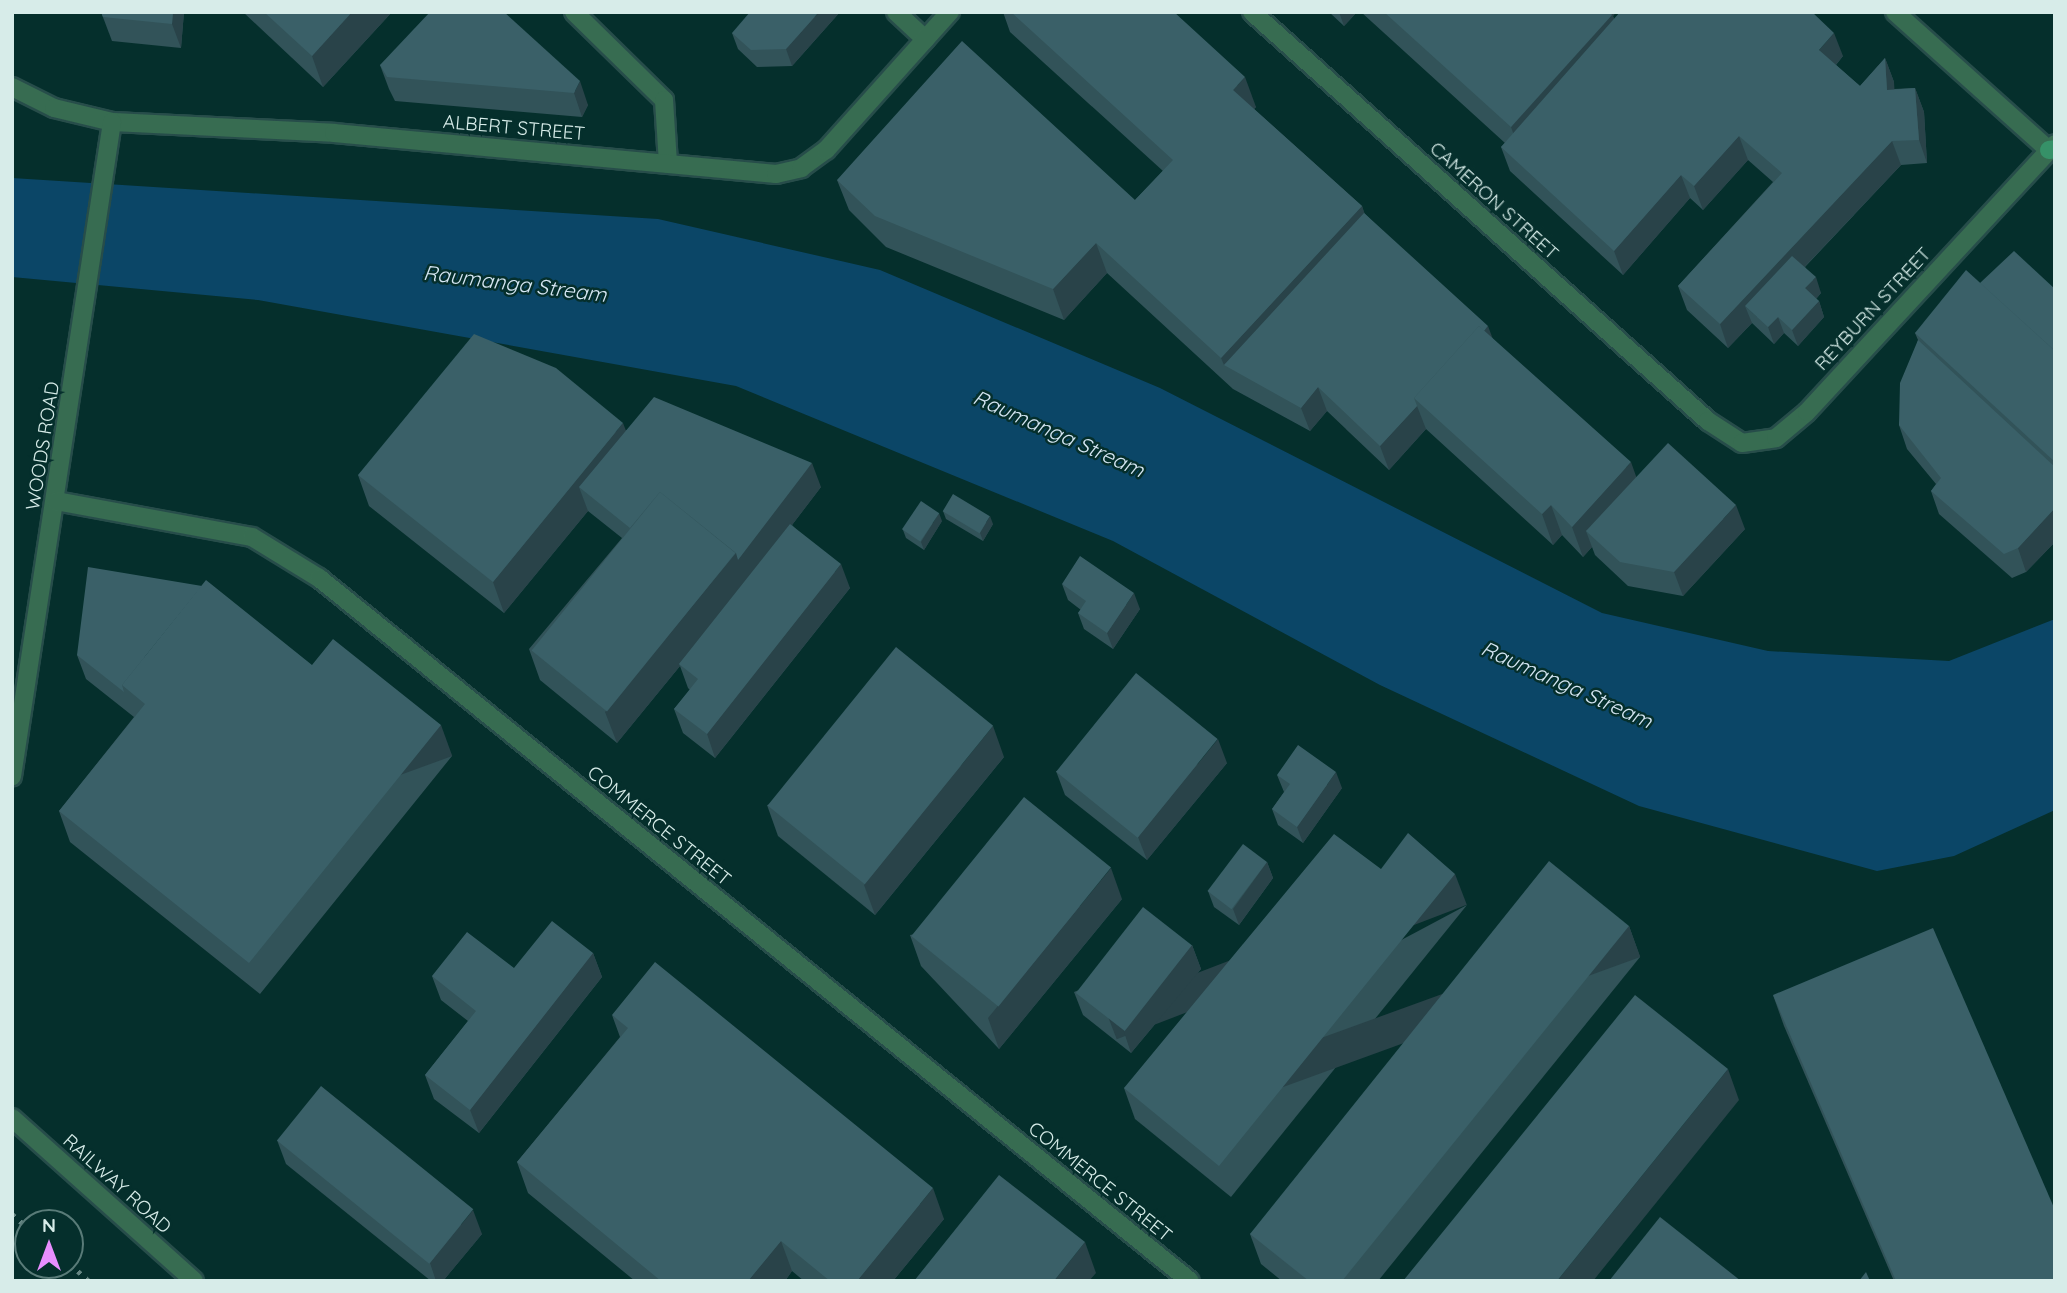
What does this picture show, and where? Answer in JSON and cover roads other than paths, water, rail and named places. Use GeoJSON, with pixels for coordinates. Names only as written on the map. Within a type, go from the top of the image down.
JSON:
{"type":"FeatureCollection","features":[{"type":"Feature","properties":{"kind":"street"},"geometry":{"type":"LineString","coordinates":[[574,12],[664,100],[668,164]]}},
{"type":"Feature","properties":{"kind":"street"},"geometry":{"type":"LineString","coordinates":[[896,12],[925,39]]}},
{"type":"Feature","properties":{"kind":"street","name":"ALBERT STREET"},"geometry":{"type":"LineString","coordinates":[[12,87],[54,108],[112,122],[334,133],[776,174],[802,168],[825,150],[950,12]]}},
{"type":"Feature","properties":{"kind":"street","name":"CAMERON STREET"},"geometry":{"type":"LineString","coordinates":[[1252,12],[1708,421]]}},
{"type":"Feature","properties":{"kind":"street"},"geometry":{"type":"LineString","coordinates":[[1895,12],[2053,148]]}},
{"type":"Feature","properties":{"kind":"street","name":"WOODS ROAD"},"geometry":{"type":"LineString","coordinates":[[12,776],[82,338],[112,122]]}},
{"type":"Feature","properties":{"kind":"street","name":"REYBURN STREET"},"geometry":{"type":"LineString","coordinates":[[1708,421],[1742,443],[1764,442],[1787,430],[2053,148]]}},
{"type":"Feature","properties":{"kind":"street","name":"COMMERCE STREET"},"geometry":{"type":"LineString","coordinates":[[56,502],[217,527],[252,537],[299,564],[1190,1281]]}},
{"type":"Feature","properties":{"kind":"street","name":"RAILWAY ROAD"},"geometry":{"type":"LineString","coordinates":[[12,1118],[194,1281]]}},
{"type":"Feature","properties":{"kind":"water","name":"Raumanga Stream"},"geometry":{"type":"Polygon","coordinates":[[[12,178],[658,219],[880,270],[1160,388],[1602,613],[1768,651],[1949,661],[2055,619],[2055,810],[1954,856],[1877,871],[1639,806],[1380,685],[1113,541],[736,386],[258,300],[12,277],[12,178]]]}},
{"type":"Feature","properties":{"kind":"railway"},"geometry":{"type":"LineString","coordinates":[[84,1277],[89,1281]]}}]}
